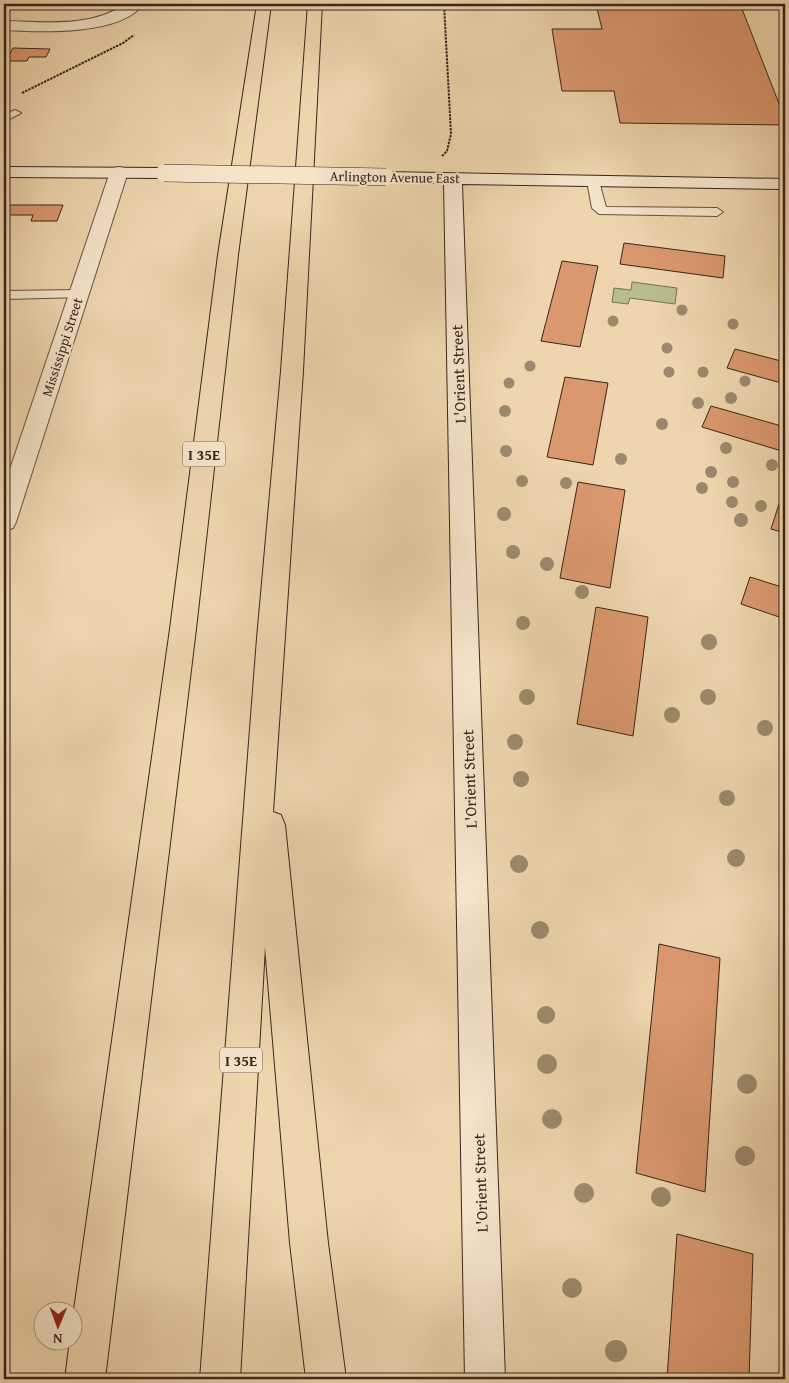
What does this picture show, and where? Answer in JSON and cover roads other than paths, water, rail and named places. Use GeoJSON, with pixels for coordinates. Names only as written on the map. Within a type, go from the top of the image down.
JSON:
{"type":"FeatureCollection","features":[{"type":"Feature","properties":{"kind":"highway","name":"I 35E"},"geometry":{"type":"LineString","coordinates":[[85,1379],[183,629],[228,255],[264,4]]}},
{"type":"Feature","properties":{"kind":"highway","name":"I 35E"},"geometry":{"type":"LineString","coordinates":[[220,1379],[263,742],[292,371],[315,4]]}},
{"type":"Feature","properties":{"kind":"highway"},"geometry":{"type":"LineString","coordinates":[[263,742],[309,1242],[326,1379]]}},
{"type":"Feature","properties":{"kind":"street"},"geometry":{"type":"LineString","coordinates":[[4,26],[79,25],[115,16],[136,4]]}},
{"type":"Feature","properties":{"kind":"street","name":"Arlington Avenue East"},"geometry":{"type":"LineString","coordinates":[[4,172],[119,172],[386,177],[447,168],[593,180],[785,184]]}},
{"type":"Feature","properties":{"kind":"street","name":"L'Orient Street"},"geometry":{"type":"LineString","coordinates":[[447,168],[485,1379]]}},
{"type":"Feature","properties":{"kind":"street","name":"Mississippi Street"},"geometry":{"type":"LineString","coordinates":[[4,522],[119,172]]}},
{"type":"Feature","properties":{"kind":"lane"},"geometry":{"type":"LineString","coordinates":[[4,119],[14,113]]}},
{"type":"Feature","properties":{"kind":"lane"},"geometry":{"type":"LineString","coordinates":[[593,180],[598,208],[603,210],[717,212]]}},
{"type":"Feature","properties":{"kind":"lane"},"geometry":{"type":"LineString","coordinates":[[4,296],[80,294]]}}]}
